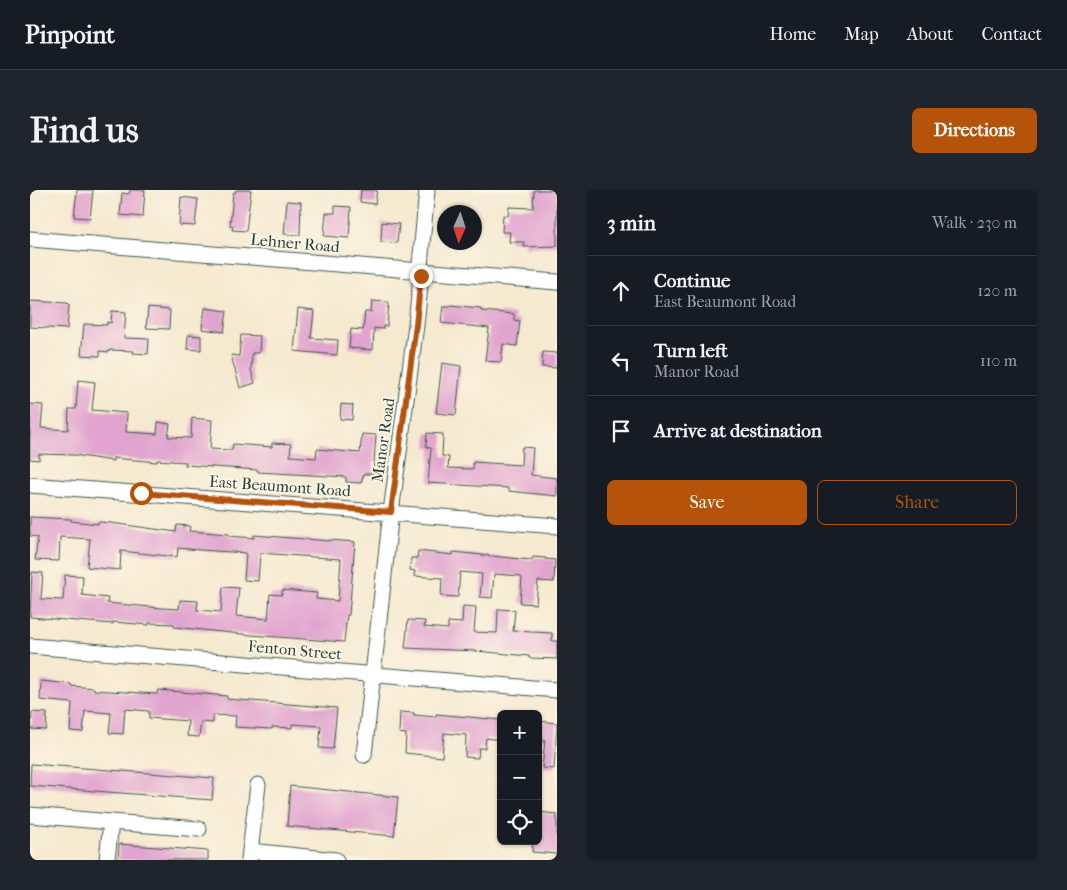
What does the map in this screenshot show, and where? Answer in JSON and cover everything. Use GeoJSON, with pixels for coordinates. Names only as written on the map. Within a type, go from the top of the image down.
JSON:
{"type":"FeatureCollection","features":[{"type":"Feature","properties":{"kind":"street","name":"Manor Road"},"geometry":{"type":"LineString","coordinates":[[364,755],[391,512],[416,325],[427,190]]}},
{"type":"Feature","properties":{"kind":"street","name":"Lehner Road"},"geometry":{"type":"LineString","coordinates":[[30,239],[557,282]]}},
{"type":"Feature","properties":{"kind":"street","name":"East Beaumont Road"},"geometry":{"type":"LineString","coordinates":[[30,484],[557,526]]}},
{"type":"Feature","properties":{"kind":"street","name":"Fenton Street"},"geometry":{"type":"LineString","coordinates":[[30,646],[557,690]]}},
{"type":"Feature","properties":{"kind":"street"},"geometry":{"type":"LineString","coordinates":[[258,785],[250,855],[336,860]]}},
{"type":"Feature","properties":{"kind":"street"},"geometry":{"type":"LineString","coordinates":[[30,814],[199,829]]}},
{"type":"Feature","properties":{"kind":"street"},"geometry":{"type":"LineString","coordinates":[[107,860],[110,822]]}},
{"type":"Feature","properties":{"kind":"building"},"geometry":{"type":"Polygon","coordinates":[[[77,190],[93,190],[90,218],[74,217],[77,190]]]}},
{"type":"Feature","properties":{"kind":"building"},"geometry":{"type":"Polygon","coordinates":[[[130,190],[145,190],[143,217],[120,215],[122,193],[129,194],[130,190]]]}},
{"type":"Feature","properties":{"kind":"building"},"geometry":{"type":"Polygon","coordinates":[[[236,190],[251,190],[246,231],[232,230],[233,226],[230,226],[233,193],[236,190]]]}},
{"type":"Feature","properties":{"kind":"building"},"geometry":{"type":"Polygon","coordinates":[[[361,190],[377,190],[375,204],[360,202],[361,190]]]}},
{"type":"Feature","properties":{"kind":"building"},"geometry":{"type":"Polygon","coordinates":[[[534,190],[557,190],[557,246],[524,247],[524,242],[509,242],[510,232],[502,232],[503,215],[508,216],[509,207],[533,208],[534,190]]]}},
{"type":"Feature","properties":{"kind":"building"},"geometry":{"type":"Polygon","coordinates":[[[181,197],[198,199],[195,226],[179,225],[181,197]]]}},
{"type":"Feature","properties":{"kind":"building"},"geometry":{"type":"Polygon","coordinates":[[[287,201],[301,202],[300,235],[284,234],[287,201]]]}},
{"type":"Feature","properties":{"kind":"building"},"geometry":{"type":"Polygon","coordinates":[[[335,206],[351,207],[349,238],[324,236],[326,213],[335,213],[335,206]]]}},
{"type":"Feature","properties":{"kind":"building"},"geometry":{"type":"Polygon","coordinates":[[[382,222],[399,224],[397,243],[381,242],[382,222]]]}},
{"type":"Feature","properties":{"kind":"building"},"geometry":{"type":"Polygon","coordinates":[[[30,301],[67,303],[69,305],[67,329],[30,327],[30,301]]]}},
{"type":"Feature","properties":{"kind":"building"},"geometry":{"type":"Polygon","coordinates":[[[372,301],[389,302],[387,326],[383,326],[383,329],[374,328],[373,350],[349,348],[351,329],[363,330],[365,312],[371,312],[372,301]]]}},
{"type":"Feature","properties":{"kind":"building"},"geometry":{"type":"Polygon","coordinates":[[[443,306],[481,308],[481,311],[514,314],[514,320],[520,321],[517,346],[503,344],[501,362],[485,361],[489,328],[441,323],[443,306]]]}},
{"type":"Feature","properties":{"kind":"building"},"geometry":{"type":"Polygon","coordinates":[[[148,308],[170,310],[169,329],[146,328],[148,308]]]}},
{"type":"Feature","properties":{"kind":"building"},"geometry":{"type":"Polygon","coordinates":[[[205,308],[227,311],[224,332],[202,329],[205,308]]]}},
{"type":"Feature","properties":{"kind":"building"},"geometry":{"type":"Polygon","coordinates":[[[298,309],[314,311],[311,338],[338,340],[337,355],[294,351],[298,309]]]}},
{"type":"Feature","properties":{"kind":"building"},"geometry":{"type":"Polygon","coordinates":[[[112,311],[126,312],[124,338],[149,339],[148,354],[133,353],[134,351],[110,350],[109,352],[100,351],[100,356],[81,355],[84,324],[107,325],[107,322],[111,323],[112,311]]]}},
{"type":"Feature","properties":{"kind":"building"},"geometry":{"type":"Polygon","coordinates":[[[188,335],[201,336],[201,350],[187,349],[188,335]]]}},
{"type":"Feature","properties":{"kind":"building"},"geometry":{"type":"Polygon","coordinates":[[[241,335],[260,336],[259,353],[252,353],[251,370],[255,383],[240,388],[231,355],[239,356],[241,335]]]}},
{"type":"Feature","properties":{"kind":"building"},"geometry":{"type":"Polygon","coordinates":[[[543,352],[557,353],[557,368],[542,367],[543,352]]]}},
{"type":"Feature","properties":{"kind":"building"},"geometry":{"type":"Polygon","coordinates":[[[442,363],[461,366],[456,415],[436,413],[442,363]]]}},
{"type":"Feature","properties":{"kind":"building"},"geometry":{"type":"Polygon","coordinates":[[[78,380],[95,382],[92,410],[127,413],[126,432],[157,434],[158,422],[170,424],[168,437],[191,438],[192,418],[212,420],[210,449],[232,450],[233,444],[272,447],[272,443],[291,444],[290,456],[316,458],[317,449],[360,453],[362,434],[376,435],[373,474],[364,474],[361,483],[346,482],[346,477],[258,472],[258,470],[185,465],[186,462],[157,460],[157,462],[113,458],[113,461],[74,455],[39,454],[39,460],[30,459],[30,404],[43,405],[41,428],[68,430],[69,409],[76,409],[78,380]]]}},
{"type":"Feature","properties":{"kind":"building"},"geometry":{"type":"Polygon","coordinates":[[[341,404],[353,405],[352,420],[340,419],[341,404]]]}},
{"type":"Feature","properties":{"kind":"building"},"geometry":{"type":"Polygon","coordinates":[[[427,433],[443,434],[442,456],[449,457],[448,468],[473,469],[473,462],[521,465],[522,447],[533,448],[531,475],[557,478],[557,496],[508,491],[508,488],[428,483],[431,448],[426,447],[427,433]]]}},
{"type":"Feature","properties":{"kind":"building"},"geometry":{"type":"Polygon","coordinates":[[[30,517],[71,519],[71,521],[98,524],[98,522],[111,523],[176,532],[177,525],[190,526],[189,531],[254,538],[254,535],[355,542],[349,615],[347,615],[344,642],[174,627],[174,624],[149,623],[149,625],[113,622],[113,624],[30,617],[32,572],[43,573],[41,599],[63,600],[65,575],[83,576],[82,595],[108,598],[107,603],[179,609],[180,600],[198,601],[197,610],[221,612],[223,587],[239,588],[236,616],[268,619],[270,594],[282,595],[282,590],[317,593],[316,599],[338,601],[341,559],[260,553],[258,581],[244,580],[246,553],[178,548],[177,557],[121,551],[120,570],[87,567],[90,539],[60,537],[59,561],[35,560],[38,537],[30,536],[30,517]]]}},
{"type":"Feature","properties":{"kind":"building"},"geometry":{"type":"Polygon","coordinates":[[[418,551],[453,555],[453,552],[531,560],[533,557],[555,560],[554,582],[538,581],[536,604],[520,603],[522,578],[520,576],[494,574],[492,598],[480,597],[482,574],[460,572],[458,597],[441,596],[442,578],[414,576],[415,571],[410,570],[411,558],[417,558],[418,551]]]}},
{"type":"Feature","properties":{"kind":"building"},"geometry":{"type":"Polygon","coordinates":[[[463,606],[476,607],[474,632],[497,633],[498,609],[515,610],[513,631],[552,633],[552,641],[557,641],[557,659],[529,658],[529,656],[476,651],[405,648],[408,620],[425,621],[424,627],[448,629],[448,622],[462,623],[463,606]]]}},
{"type":"Feature","properties":{"kind":"building"},"geometry":{"type":"Polygon","coordinates":[[[41,681],[71,684],[71,686],[94,688],[94,690],[157,694],[158,690],[227,696],[227,699],[337,708],[333,749],[319,748],[321,726],[292,724],[292,728],[272,727],[272,729],[235,727],[236,716],[213,715],[213,723],[201,722],[199,737],[187,736],[188,721],[149,718],[149,711],[125,709],[123,734],[109,733],[111,713],[85,711],[83,732],[70,731],[72,703],[40,700],[41,681]]]}},
{"type":"Feature","properties":{"kind":"building"},"geometry":{"type":"Polygon","coordinates":[[[32,712],[47,713],[46,730],[31,729],[32,712]]]}},
{"type":"Feature","properties":{"kind":"building"},"geometry":{"type":"Polygon","coordinates":[[[400,712],[436,717],[436,714],[497,720],[497,740],[486,738],[485,748],[479,748],[478,758],[465,757],[466,735],[444,733],[442,757],[405,753],[406,734],[399,733],[400,712]]]}},
{"type":"Feature","properties":{"kind":"building"},"geometry":{"type":"Polygon","coordinates":[[[542,721],[557,723],[554,769],[542,768],[545,740],[542,740],[542,721]]]}},
{"type":"Feature","properties":{"kind":"building"},"geometry":{"type":"Polygon","coordinates":[[[31,764],[214,778],[212,800],[30,786],[31,764]]]}},
{"type":"Feature","properties":{"kind":"building"},"geometry":{"type":"Polygon","coordinates":[[[290,786],[398,797],[394,836],[287,826],[290,786]]]}},
{"type":"Feature","properties":{"kind":"building"},"geometry":{"type":"Polygon","coordinates":[[[542,812],[557,814],[557,854],[532,852],[533,845],[542,845],[542,812]]]}},
{"type":"Feature","properties":{"kind":"building"},"geometry":{"type":"Polygon","coordinates":[[[119,844],[208,851],[208,860],[118,860],[119,844]]]}},
{"type":"Feature","properties":{"kind":"route"},"geometry":{"type":"LineString","coordinates":[[141,493],[391,512],[421,276]]}}]}
